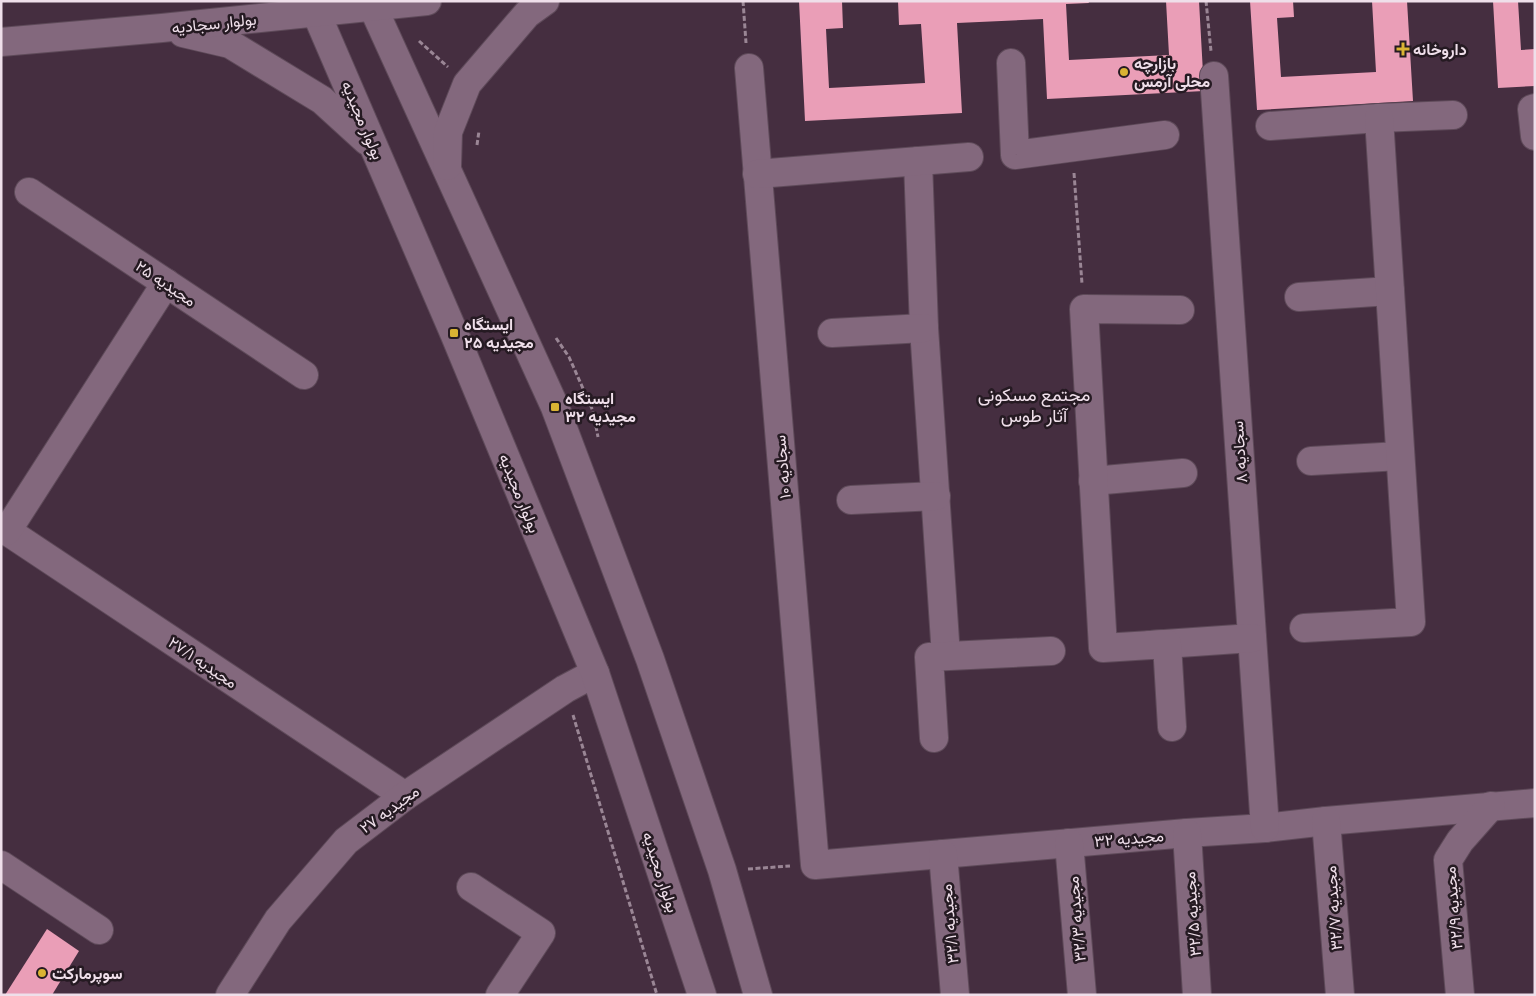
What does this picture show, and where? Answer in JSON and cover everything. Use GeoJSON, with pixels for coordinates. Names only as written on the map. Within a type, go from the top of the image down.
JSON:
{"type":"FeatureCollection","features":[{"type":"Feature","properties":{"kind":"street","name":"بولوار سجادیه"},"geometry":{"type":"LineString","coordinates":[[1,42],[162,28],[314,7],[427,1]]}},
{"type":"Feature","properties":{"kind":"street"},"geometry":{"type":"LineString","coordinates":[[447,172],[448,132],[467,84],[527,14],[545,1]]}},
{"type":"Feature","properties":{"kind":"street"},"geometry":{"type":"LineString","coordinates":[[371,4],[555,407],[650,659],[722,870],[758,995]]}},
{"type":"Feature","properties":{"kind":"street","name":"بولوار مجیدیه"},"geometry":{"type":"LineString","coordinates":[[314,7],[458,342],[595,673],[702,995]]}},
{"type":"Feature","properties":{"kind":"street"},"geometry":{"type":"LineString","coordinates":[[162,28],[230,44],[322,100],[375,149]]}},
{"type":"Feature","properties":{"kind":"street"},"geometry":{"type":"LineString","coordinates":[[1011,63],[1015,155],[1165,135]]}},
{"type":"Feature","properties":{"kind":"street","name":"سجادیه ۱۰"},"geometry":{"type":"LineString","coordinates":[[749,68],[815,865]]}},
{"type":"Feature","properties":{"kind":"street","name":"سجادیه ۸"},"geometry":{"type":"LineString","coordinates":[[1214,76],[1265,828]]}},
{"type":"Feature","properties":{"kind":"street"},"geometry":{"type":"LineString","coordinates":[[1535,108],[1532,108],[1535,136]]}},
{"type":"Feature","properties":{"kind":"street"},"geometry":{"type":"LineString","coordinates":[[1270,126],[1453,115]]}},
{"type":"Feature","properties":{"kind":"street"},"geometry":{"type":"LineString","coordinates":[[1304,628],[1411,622],[1379,118]]}},
{"type":"Feature","properties":{"kind":"street"},"geometry":{"type":"LineString","coordinates":[[757,174],[969,157]]}},
{"type":"Feature","properties":{"kind":"street"},"geometry":{"type":"LineString","coordinates":[[918,161],[924,328],[946,656]]}},
{"type":"Feature","properties":{"kind":"street","name":"مجیدیه ۲۵"},"geometry":{"type":"LineString","coordinates":[[29,192],[304,375]]}},
{"type":"Feature","properties":{"kind":"street"},"geometry":{"type":"LineString","coordinates":[[4,529],[166,283]]}},
{"type":"Feature","properties":{"kind":"street"},"geometry":{"type":"LineString","coordinates":[[1299,297],[1390,291]]}},
{"type":"Feature","properties":{"kind":"street"},"geometry":{"type":"LineString","coordinates":[[1172,727],[1167,644],[1102,648],[1084,309],[1180,310]]}},
{"type":"Feature","properties":{"kind":"street"},"geometry":{"type":"LineString","coordinates":[[832,333],[924,328]]}},
{"type":"Feature","properties":{"kind":"street"},"geometry":{"type":"LineString","coordinates":[[1311,461],[1400,456]]}},
{"type":"Feature","properties":{"kind":"street"},"geometry":{"type":"LineString","coordinates":[[1093,481],[1183,473]]}},
{"type":"Feature","properties":{"kind":"street"},"geometry":{"type":"LineString","coordinates":[[850,500],[936,496]]}},
{"type":"Feature","properties":{"kind":"street","name":"مجیدیه ۲۷/۱"},"geometry":{"type":"LineString","coordinates":[[4,529],[405,796]]}},
{"type":"Feature","properties":{"kind":"street"},"geometry":{"type":"LineString","coordinates":[[1136,646],[1252,638]]}},
{"type":"Feature","properties":{"kind":"street"},"geometry":{"type":"LineString","coordinates":[[934,738],[929,657],[1051,651]]}},
{"type":"Feature","properties":{"kind":"street","name":"مجیدیه ۲۷"},"geometry":{"type":"LineString","coordinates":[[230,995],[278,920],[346,841],[405,796],[565,689],[595,673]]}},
{"type":"Feature","properties":{"kind":"street","name":"مجیدیه ۳۲"},"geometry":{"type":"LineString","coordinates":[[815,865],[1265,828],[1535,803]]}},
{"type":"Feature","properties":{"kind":"street","name":"مجیدیه ۳۲/٩"},"geometry":{"type":"LineString","coordinates":[[1460,995],[1448,860],[1460,841],[1491,806]]}},
{"type":"Feature","properties":{"kind":"street","name":"مجیدیه ۳۲/۷"},"geometry":{"type":"LineString","coordinates":[[1326,821],[1340,995]]}},
{"type":"Feature","properties":{"kind":"street","name":"مجیدیه ۳۲/۵"},"geometry":{"type":"LineString","coordinates":[[1187,833],[1198,995]]}},
{"type":"Feature","properties":{"kind":"street","name":"مجیدیه ۳۲/۳"},"geometry":{"type":"LineString","coordinates":[[1069,843],[1082,995]]}},
{"type":"Feature","properties":{"kind":"street","name":"مجیدیه ۳۲/۱"},"geometry":{"type":"LineString","coordinates":[[943,854],[954,995]]}},
{"type":"Feature","properties":{"kind":"street"},"geometry":{"type":"LineString","coordinates":[[1,865],[99,930]]}},
{"type":"Feature","properties":{"kind":"street"},"geometry":{"type":"LineString","coordinates":[[471,887],[541,933],[500,995]]}},
{"type":"Feature","properties":{"kind":"path"},"geometry":{"type":"LineString","coordinates":[[743,1],[749,68]]}},
{"type":"Feature","properties":{"kind":"path"},"geometry":{"type":"LineString","coordinates":[[1206,1],[1214,76]]}},
{"type":"Feature","properties":{"kind":"path"},"geometry":{"type":"LineString","coordinates":[[412,35],[467,84]]}},
{"type":"Feature","properties":{"kind":"path"},"geometry":{"type":"LineString","coordinates":[[1072,146],[1084,309]]}},
{"type":"Feature","properties":{"kind":"path"},"geometry":{"type":"LineString","coordinates":[[565,689],[657,995]]}},
{"type":"Feature","properties":{"kind":"path"},"geometry":{"type":"LineString","coordinates":[[722,870],[815,865]]}},
{"type":"Feature","properties":{"kind":"building","name":"بازارچه محلی آرمس"},"geometry":{"type":"Polygon","coordinates":[[[799,1],[842,1],[843,28],[826,29],[829,88],[925,83],[921,24],[899,25],[898,1],[1088,1],[1089,3],[1066,4],[1069,60],[1169,55],[1166,1],[1199,1],[1204,91],[1047,99],[1043,19],[957,23],[962,113],[805,121],[799,1]]]}},
{"type":"Feature","properties":{"kind":"building"},"geometry":{"type":"Polygon","coordinates":[[[1250,1],[1293,1],[1294,17],[1277,18],[1281,77],[1376,72],[1372,1],[1407,1],[1413,101],[1257,110],[1250,1]]]}},
{"type":"Feature","properties":{"kind":"building"},"geometry":{"type":"Polygon","coordinates":[[[1493,1],[1518,1],[1521,50],[1535,49],[1535,86],[1498,88],[1493,1]]]}},
{"type":"Feature","properties":{"kind":"building","name":"سوپرمارکت"},"geometry":{"type":"Polygon","coordinates":[[[47,929],[79,951],[52,995],[5,995],[47,929]]]}},
{"type":"Feature","properties":{"kind":"place","name":"داروخانه"},"geometry":{"type":"Point","coordinates":[1403,49]}},
{"type":"Feature","properties":{"kind":"place","name":"بازارچه محلی آرمس"},"geometry":{"type":"Point","coordinates":[1124,72]}},
{"type":"Feature","properties":{"kind":"place","name":"ایستگاه مجیدیه ۲۵"},"geometry":{"type":"Point","coordinates":[454,333]}},
{"type":"Feature","properties":{"kind":"place","name":"ایستگاه مجیدیه ۳۲"},"geometry":{"type":"Point","coordinates":[555,407]}},
{"type":"Feature","properties":{"kind":"place","name":"سوپرمارکت"},"geometry":{"type":"Point","coordinates":[42,973]}},
{"type":"Feature","properties":{"kind":"district","name":"مجتمع مسکونی آثار طوس"},"geometry":{"type":"Point","coordinates":[1034,405]}}]}
